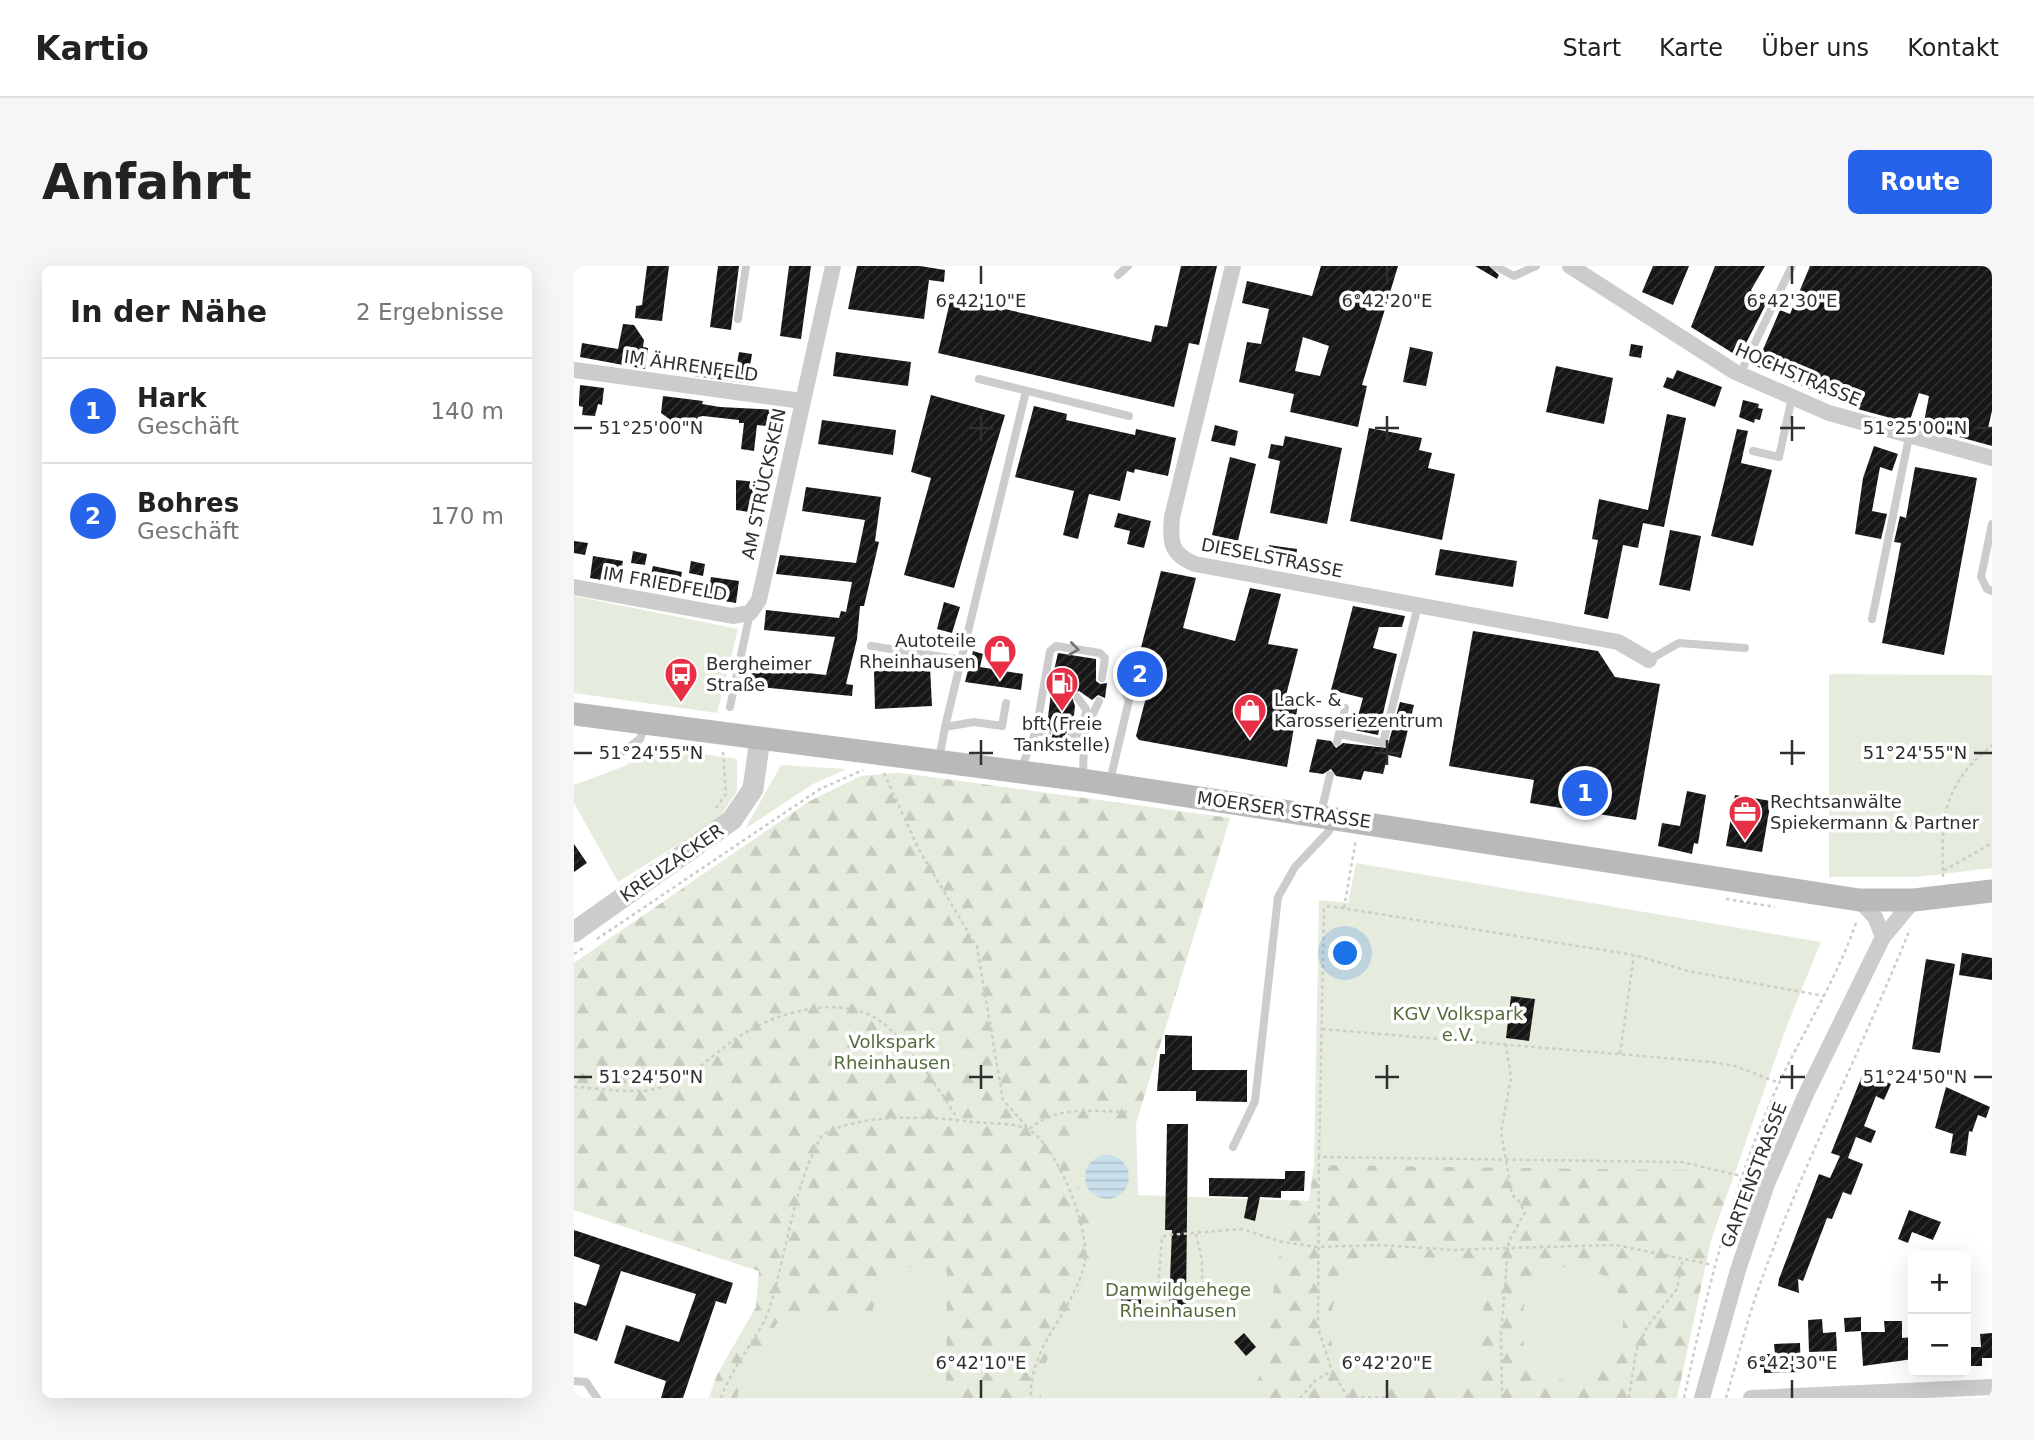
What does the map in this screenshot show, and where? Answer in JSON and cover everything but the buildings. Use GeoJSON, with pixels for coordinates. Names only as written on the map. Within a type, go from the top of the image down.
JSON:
{"type":"FeatureCollection","features":[{"type":"Feature","properties":{"kind":"main road","name":"MOERSER STRASSE"},"geometry":{"type":"LineString","coordinates":[[574,715],[1083,780],[1326,816],[1858,908],[1992,891]]}},
{"type":"Feature","properties":{"kind":"street","name":"AM STRÜCKSKEN"},"geometry":{"type":"LineString","coordinates":[[750,613],[760,600],[833,266]]}},
{"type":"Feature","properties":{"kind":"street","name":"DIESELSTRASSE"},"geometry":{"type":"LineString","coordinates":[[1233,266],[1172,517],[1172,545],[1179,558],[1195,564],[1618,642],[1649,660]]}},
{"type":"Feature","properties":{"kind":"street","name":"HOCHSTRASSE"},"geometry":{"type":"LineString","coordinates":[[1576,267],[1740,374],[1829,413],[1992,458]]}},
{"type":"Feature","properties":{"kind":"street","name":"IM ÄHRENFELD"},"geometry":{"type":"LineString","coordinates":[[574,370],[802,401]]}},
{"type":"Feature","properties":{"kind":"street","name":"IM FRIEDFELD"},"geometry":{"type":"LineString","coordinates":[[574,587],[733,616],[750,613]]}},
{"type":"Feature","properties":{"kind":"street","name":"KREUZACKER"},"geometry":{"type":"LineString","coordinates":[[574,932],[732,820],[753,789],[760,738]]}},
{"type":"Feature","properties":{"kind":"street","name":"GARTENSTRASSE"},"geometry":{"type":"LineString","coordinates":[[1702,1398],[1738,1270],[1767,1184],[1806,1094],[1883,937],[1914,900]]}},
{"type":"Feature","properties":{"kind":"street"},"geometry":{"type":"LineString","coordinates":[[1858,908],[1875,917],[1883,937]]}},
{"type":"Feature","properties":{"kind":"street"},"geometry":{"type":"LineString","coordinates":[[1751,1398],[1860,1396],[1992,1387]]}},
{"type":"Feature","properties":{"kind":"lane"},"geometry":{"type":"LineString","coordinates":[[738,319],[746,266]]}},
{"type":"Feature","properties":{"kind":"lane"},"geometry":{"type":"LineString","coordinates":[[1118,275],[1128,266]]}},
{"type":"Feature","properties":{"kind":"lane"},"geometry":{"type":"LineString","coordinates":[[1495,266],[1514,276],[1535,266]]}},
{"type":"Feature","properties":{"kind":"lane"},"geometry":{"type":"LineString","coordinates":[[1740,374],[1792,266]]}},
{"type":"Feature","properties":{"kind":"lane"},"geometry":{"type":"LineString","coordinates":[[979,379],[1129,416]]}},
{"type":"Feature","properties":{"kind":"lane"},"geometry":{"type":"LineString","coordinates":[[939,761],[1026,391]]}},
{"type":"Feature","properties":{"kind":"lane"},"geometry":{"type":"LineString","coordinates":[[1753,451],[1779,457],[1793,397]]}},
{"type":"Feature","properties":{"kind":"lane"},"geometry":{"type":"LineString","coordinates":[[1872,619],[1909,437]]}},
{"type":"Feature","properties":{"kind":"lane"},"geometry":{"type":"LineString","coordinates":[[1992,524],[1981,577],[1987,589],[1992,591]]}},
{"type":"Feature","properties":{"kind":"lane"},"geometry":{"type":"LineString","coordinates":[[1345,708],[1338,738],[1383,743],[1418,606]]}},
{"type":"Feature","properties":{"kind":"lane","name":"AM STRÜCKSKEN"},"geometry":{"type":"LineString","coordinates":[[730,707],[750,613]]}},
{"type":"Feature","properties":{"kind":"lane"},"geometry":{"type":"LineString","coordinates":[[1649,660],[1679,643],[1745,648]]}},
{"type":"Feature","properties":{"kind":"lane"},"geometry":{"type":"LineString","coordinates":[[871,646],[962,660]]}},
{"type":"Feature","properties":{"kind":"lane"},"geometry":{"type":"LineString","coordinates":[[1020,772],[1044,718],[1049,693],[1046,677],[1050,651],[1056,646],[1100,653],[1105,658],[1102,678]]}},
{"type":"Feature","properties":{"kind":"lane"},"geometry":{"type":"LineString","coordinates":[[1110,784],[1129,700],[1123,688],[1126,677]]}},
{"type":"Feature","properties":{"kind":"lane"},"geometry":{"type":"LineString","coordinates":[[1077,697],[1085,716],[1083,780]]}},
{"type":"Feature","properties":{"kind":"lane"},"geometry":{"type":"LineString","coordinates":[[1073,722],[1085,716],[1092,716],[1099,701]]}},
{"type":"Feature","properties":{"kind":"lane"},"geometry":{"type":"LineString","coordinates":[[945,727],[974,722],[1002,726],[1006,703]]}},
{"type":"Feature","properties":{"kind":"lane"},"geometry":{"type":"LineString","coordinates":[[1075,708],[1085,716]]}},
{"type":"Feature","properties":{"kind":"lane"},"geometry":{"type":"LineString","coordinates":[[614,758],[640,739],[646,724]]}},
{"type":"Feature","properties":{"kind":"lane"},"geometry":{"type":"LineString","coordinates":[[1036,731],[1046,733]]}},
{"type":"Feature","properties":{"kind":"lane"},"geometry":{"type":"LineString","coordinates":[[1071,736],[1084,738]]}},
{"type":"Feature","properties":{"kind":"lane"},"geometry":{"type":"LineString","coordinates":[[1034,742],[1045,744]]}},
{"type":"Feature","properties":{"kind":"lane"},"geometry":{"type":"LineString","coordinates":[[1069,747],[1086,750]]}},
{"type":"Feature","properties":{"kind":"lane"},"geometry":{"type":"LineString","coordinates":[[1233,1147],[1255,1101],[1278,897],[1295,867],[1329,831],[1326,816],[1330,775]]}},
{"type":"Feature","properties":{"kind":"lane"},"geometry":{"type":"LineString","coordinates":[[574,1381],[586,1382],[597,1398]]}},
{"type":"Feature","properties":{"kind":"path"},"geometry":{"type":"LineString","coordinates":[[1936,881],[1943,880],[1942,830],[1949,795],[1967,770],[1992,745]]}},
{"type":"Feature","properties":{"kind":"path"},"geometry":{"type":"LineString","coordinates":[[882,765],[918,848],[977,947],[1003,1101],[1028,1129],[1047,1145],[1063,1174],[1085,1247],[1084,1265],[1075,1289],[1035,1367],[1031,1398]]}},
{"type":"Feature","properties":{"kind":"path"},"geometry":{"type":"LineString","coordinates":[[574,954],[820,789],[869,769]]}},
{"type":"Feature","properties":{"kind":"path"},"geometry":{"type":"LineString","coordinates":[[1344,908],[1356,836]]}},
{"type":"Feature","properties":{"kind":"path"},"geometry":{"type":"LineString","coordinates":[[1943,871],[1992,843]]}},
{"type":"Feature","properties":{"kind":"path"},"geometry":{"type":"LineString","coordinates":[[1398,1398],[1348,1398],[1332,1371],[1318,1328],[1317,1247],[1324,908],[1344,908],[1634,955],[1688,971],[1824,996]]}},
{"type":"Feature","properties":{"kind":"path"},"geometry":{"type":"LineString","coordinates":[[1684,1398],[1713,1265],[1742,1174],[1779,1083],[1847,949],[1858,908]]}},
{"type":"Feature","properties":{"kind":"path"},"geometry":{"type":"LineString","coordinates":[[1727,1398],[1766,1266],[1912,925]]}},
{"type":"Feature","properties":{"kind":"path"},"geometry":{"type":"LineString","coordinates":[[1620,1054],[1634,955]]}},
{"type":"Feature","properties":{"kind":"path"},"geometry":{"type":"LineString","coordinates":[[574,1087],[657,1089],[686,1077],[738,1037],[763,1023],[821,1008],[845,1009],[879,1019],[933,1080],[958,1120]]}},
{"type":"Feature","properties":{"kind":"path"},"geometry":{"type":"LineString","coordinates":[[1322,1030],[1735,1066],[1779,1083]]}},
{"type":"Feature","properties":{"kind":"path"},"geometry":{"type":"LineString","coordinates":[[1502,1398],[1501,1334],[1508,1248],[1525,1212],[1518,1199],[1511,1195],[1506,1160],[1502,1122],[1511,1078],[1506,1044]]}},
{"type":"Feature","properties":{"kind":"path"},"geometry":{"type":"LineString","coordinates":[[721,1398],[729,1374],[769,1310],[789,1228],[822,1135],[853,1123],[958,1120],[1028,1129],[1044,1116],[1065,1111],[1131,1112]]}},
{"type":"Feature","properties":{"kind":"path"},"geometry":{"type":"LineString","coordinates":[[1319,1157],[1682,1162],[1742,1174],[1767,1184]]}},
{"type":"Feature","properties":{"kind":"path"},"geometry":{"type":"LineString","coordinates":[[1196,1234],[1202,1260],[1202,1316],[1156,1317],[1162,1237],[1196,1234],[1207,1230],[1242,1229],[1282,1242],[1317,1247],[1381,1245],[1454,1250],[1616,1245],[1654,1250],[1713,1265]]}},
{"type":"Feature","properties":{"kind":"path"},"geometry":{"type":"LineString","coordinates":[[1629,1398],[1636,1351],[1647,1327],[1677,1289],[1683,1259]]}},
{"type":"Feature","properties":{"kind":"path"},"geometry":{"type":"LineString","coordinates":[[1300,1398],[1316,1380],[1332,1371]]}},
{"type":"Feature","properties":{"kind":"green space"},"geometry":{"type":"Polygon","coordinates":[[[574,596],[738,629],[717,713],[574,693],[574,596]]]}},
{"type":"Feature","properties":{"kind":"green space"},"geometry":{"type":"Polygon","coordinates":[[[1829,674],[1992,675],[1992,868],[1917,877],[1829,877],[1829,674]]]}},
{"type":"Feature","properties":{"kind":"green space"},"geometry":{"type":"Polygon","coordinates":[[[649,746],[737,759],[737,791],[719,819],[618,882],[574,803],[574,785],[625,766],[649,746]]]}},
{"type":"Feature","properties":{"kind":"green space"},"geometry":{"type":"Polygon","coordinates":[[[781,765],[847,769],[813,784],[745,829],[781,765]]]}},
{"type":"Feature","properties":{"kind":"green space","name":"Volkspark Rheinhausen"},"geometry":{"type":"Polygon","coordinates":[[[900,773],[1230,818],[1136,1123],[1138,1195],[1309,1201],[1314,1165],[1319,900],[1348,903],[1356,863],[1821,942],[1788,1023],[1711,1240],[1677,1398],[709,1398],[717,1375],[756,1307],[759,1271],[574,1210],[574,963],[810,801],[861,776],[900,773]]]}},
{"type":"Feature","properties":{"kind":"green space","name":"Volkspark Rheinhausen"},"geometry":{"type":"Polygon","coordinates":[[[900,773],[1230,818],[1136,1123],[1110,1118],[1073,1125],[1066,1156],[1076,1183],[1089,1204],[1090,1267],[1041,1373],[1041,1398],[946,1398],[947,1271],[882,1264],[872,1314],[783,1315],[742,1374],[737,1398],[709,1398],[717,1375],[756,1307],[759,1271],[574,1210],[574,963],[810,801],[861,776],[900,773]]]}},
{"type":"Feature","properties":{"kind":"green space"},"geometry":{"type":"Polygon","coordinates":[[[1314,1165],[1734,1171],[1711,1240],[1677,1398],[1259,1398],[1258,1381],[1289,1200],[1309,1201],[1314,1165]],[[1448,1259],[1374,1260],[1348,1267],[1337,1293],[1331,1321],[1333,1349],[1338,1362],[1347,1374],[1371,1386],[1406,1389],[1468,1382],[1475,1368],[1483,1335],[1482,1300],[1476,1284],[1467,1271],[1448,1259]],[[1579,1265],[1548,1270],[1529,1284],[1522,1318],[1525,1348],[1531,1360],[1541,1370],[1556,1378],[1575,1383],[1590,1367],[1608,1368],[1612,1364],[1620,1349],[1623,1321],[1621,1299],[1611,1282],[1579,1265]]]}},
{"type":"Feature","properties":{"kind":"water"},"geometry":{"type":"Polygon","coordinates":[[[1107,1155],[1122,1162],[1129,1177],[1122,1192],[1107,1199],[1092,1192],[1085,1177],[1092,1162],[1107,1155]]]}},
{"type":"Feature","properties":{"kind":"place","name":"Bohres"},"geometry":{"type":"Point","coordinates":[1140,674]}},
{"type":"Feature","properties":{"kind":"place","name":"Autoteile Rheinhausen"},"geometry":{"type":"Point","coordinates":[1000,681]}},
{"type":"Feature","properties":{"kind":"place","name":"Bergheimer Straße"},"geometry":{"type":"Point","coordinates":[681,704]}},
{"type":"Feature","properties":{"kind":"place","name":"bft (Freie Tankstelle)"},"geometry":{"type":"Point","coordinates":[1062,713]}},
{"type":"Feature","properties":{"kind":"place","name":"Lack- & Karosseriezentrum"},"geometry":{"type":"Point","coordinates":[1250,740]}},
{"type":"Feature","properties":{"kind":"place","name":"Hark"},"geometry":{"type":"Point","coordinates":[1585,793]}},
{"type":"Feature","properties":{"kind":"place","name":"Rechtsanwälte Spiekermann & Partner"},"geometry":{"type":"Point","coordinates":[1745,842]}},
{"type":"Feature","properties":{"kind":"park label","name":"KGV Volkspark e.V."},"geometry":{"type":"Point","coordinates":[1458,1024]}},
{"type":"Feature","properties":{"kind":"park label","name":"Damwildgehege Rheinhausen"},"geometry":{"type":"Point","coordinates":[1178,1300]}}]}
